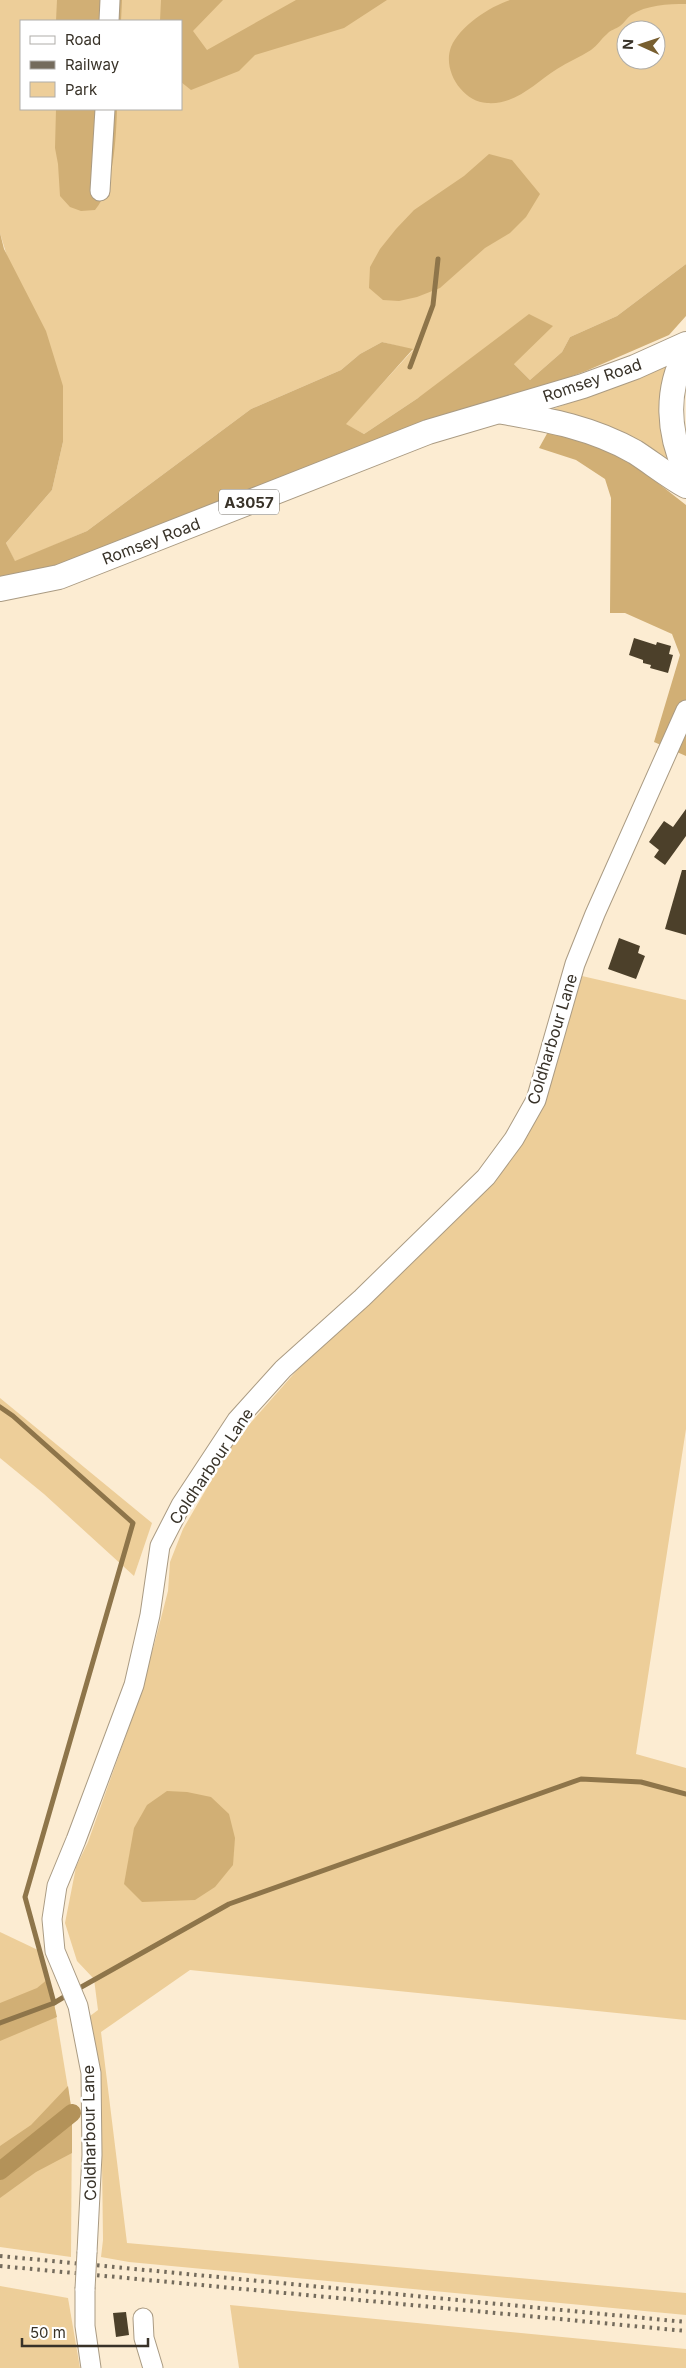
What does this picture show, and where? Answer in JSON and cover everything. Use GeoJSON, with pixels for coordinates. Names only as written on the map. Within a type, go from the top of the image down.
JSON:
{"type":"FeatureCollection","features":[{"type":"Feature","properties":{"kind":"main road","name":"Romsey Road"},"geometry":{"type":"LineString","coordinates":[[0,589],[59,577],[428,432],[583,386],[635,367],[686,344]]}},
{"type":"Feature","properties":{"kind":"main road"},"geometry":{"type":"LineString","coordinates":[[686,352],[673,385],[670,408],[672,432],[678,455],[686,472]]}},
{"type":"Feature","properties":{"kind":"main road","name":"Romsey Road"},"geometry":{"type":"LineString","coordinates":[[496,411],[563,422],[600,435],[635,452],[686,486]]}},
{"type":"Feature","properties":{"kind":"street"},"geometry":{"type":"LineString","coordinates":[[109,20],[110,0]]}},
{"type":"Feature","properties":{"kind":"street"},"geometry":{"type":"LineString","coordinates":[[100,191],[105,110]]}},
{"type":"Feature","properties":{"kind":"street","name":"Coldharbour Lane"},"geometry":{"type":"LineString","coordinates":[[91,2368],[85,2326],[84,2289],[92,2155],[91,2073],[77,2003],[56,1951],[52,1919],[57,1886],[134,1685],[150,1615],[160,1546],[181,1505],[237,1420],[283,1369],[362,1298],[486,1177],[514,1139],[536,1100],[575,964],[595,914],[686,710]]}},
{"type":"Feature","properties":{"kind":"street"},"geometry":{"type":"LineString","coordinates":[[143,2318],[144,2338],[153,2368]]}},
{"type":"Feature","properties":{"kind":"green space"},"geometry":{"type":"Polygon","coordinates":[[[0,0],[686,0],[686,264],[617,316],[570,337],[562,352],[530,380],[514,364],[418,398],[364,434],[345,424],[413,350],[382,342],[360,354],[341,370],[251,409],[87,531],[15,562],[6,543],[52,490],[63,442],[0,233],[0,0]]]}},
{"type":"Feature","properties":{"kind":"green space"},"geometry":{"type":"Polygon","coordinates":[[[673,364],[671,463],[633,437],[599,423],[553,409],[673,364]]]}},
{"type":"Feature","properties":{"kind":"green space"},"geometry":{"type":"Polygon","coordinates":[[[582,976],[686,1000],[686,1429],[636,1754],[686,1768],[686,2020],[190,1970],[101,2032],[127,2243],[686,2293],[686,2315],[129,2262],[101,2257],[103,2240],[101,2082],[90,2016],[98,2010],[94,1979],[77,1961],[65,1923],[76,1867],[88,1842],[129,1727],[154,1645],[168,1591],[170,1562],[183,1529],[233,1443],[298,1369],[489,1184],[524,1140],[582,976]]]}},
{"type":"Feature","properties":{"kind":"green space"},"geometry":{"type":"Polygon","coordinates":[[[0,1398],[152,1523],[134,1576],[44,1494],[0,1458],[0,1398]]]}},
{"type":"Feature","properties":{"kind":"green space"},"geometry":{"type":"Polygon","coordinates":[[[0,1932],[40,1951],[54,2003],[72,2113],[71,2257],[0,2247],[0,1932]]]}},
{"type":"Feature","properties":{"kind":"green space"},"geometry":{"type":"Polygon","coordinates":[[[0,2286],[68,2298],[80,2368],[0,2368],[0,2286]]]}},
{"type":"Feature","properties":{"kind":"green space"},"geometry":{"type":"Polygon","coordinates":[[[230,2305],[686,2349],[686,2368],[239,2368],[230,2305]]]}},
{"type":"Feature","properties":{"kind":"shaded area"},"geometry":{"type":"Polygon","coordinates":[[[57,0],[122,0],[121,20],[56,20],[57,0]]]}},
{"type":"Feature","properties":{"kind":"shaded area"},"geometry":{"type":"Polygon","coordinates":[[[161,0],[223,0],[193,31],[207,50],[296,0],[387,0],[344,28],[255,55],[239,71],[191,90],[182,83],[182,20],[160,20],[161,0]]]}},
{"type":"Feature","properties":{"kind":"shaded area"},"geometry":{"type":"Polygon","coordinates":[[[510,0],[686,0],[686,4],[672,4],[643,9],[626,20],[616,20],[616,28],[608,33],[591,50],[557,69],[516,97],[497,103],[487,103],[470,97],[457,84],[449,66],[449,56],[455,39],[468,25],[484,12],[510,0]]]}},
{"type":"Feature","properties":{"kind":"shaded area"},"geometry":{"type":"Polygon","coordinates":[[[56,110],[117,110],[115,148],[110,176],[101,201],[95,210],[81,211],[70,207],[60,196],[55,148],[56,110]]]}},
{"type":"Feature","properties":{"kind":"shaded area"},"geometry":{"type":"Polygon","coordinates":[[[489,154],[512,160],[540,194],[526,217],[510,233],[485,248],[440,288],[417,297],[399,301],[383,300],[369,288],[370,267],[380,249],[414,210],[464,176],[489,154]]]}},
{"type":"Feature","properties":{"kind":"shaded area"},"geometry":{"type":"Polygon","coordinates":[[[0,233],[4,249],[46,331],[63,386],[63,442],[52,490],[6,543],[15,561],[87,531],[251,409],[341,370],[360,354],[382,342],[413,349],[346,424],[364,434],[418,398],[529,314],[553,326],[514,364],[530,380],[562,352],[570,337],[617,316],[686,264],[686,316],[669,335],[586,371],[58,567],[0,580],[0,233]]]}},
{"type":"Feature","properties":{"kind":"shaded area"},"geometry":{"type":"Polygon","coordinates":[[[549,430],[596,443],[626,458],[686,505],[686,756],[654,742],[680,655],[672,634],[625,613],[610,613],[611,498],[605,479],[576,460],[539,448],[549,430]]]}},
{"type":"Feature","properties":{"kind":"shaded area"},"geometry":{"type":"Polygon","coordinates":[[[167,1791],[187,1792],[211,1797],[229,1814],[235,1838],[233,1865],[215,1887],[195,1900],[142,1902],[124,1884],[134,1828],[147,1805],[167,1791]]]}},
{"type":"Feature","properties":{"kind":"shaded area"},"geometry":{"type":"Polygon","coordinates":[[[48,1979],[57,2017],[0,2041],[0,2003],[37,1988],[48,1979]]]}},
{"type":"Feature","properties":{"kind":"shaded area"},"geometry":{"type":"Polygon","coordinates":[[[68,2086],[72,2113],[72,2153],[36,2172],[0,2198],[0,2146],[31,2125],[68,2086]]]}},
{"type":"Feature","properties":{"kind":"building"},"geometry":{"type":"Polygon","coordinates":[[[634,638],[656,645],[657,642],[671,646],[669,654],[673,655],[668,673],[650,668],[651,665],[643,663],[643,660],[629,655],[634,638]]]}},
{"type":"Feature","properties":{"kind":"building"},"geometry":{"type":"Polygon","coordinates":[[[686,809],[686,836],[665,865],[654,857],[659,850],[649,842],[664,821],[673,827],[686,809]]]}},
{"type":"Feature","properties":{"kind":"building"},"geometry":{"type":"Polygon","coordinates":[[[682,870],[686,870],[686,935],[665,929],[682,870]]]}},
{"type":"Feature","properties":{"kind":"building"},"geometry":{"type":"Polygon","coordinates":[[[619,938],[640,946],[638,953],[645,956],[636,979],[608,969],[619,938]]]}},
{"type":"Feature","properties":{"kind":"building"},"geometry":{"type":"Polygon","coordinates":[[[126,2312],[129,2335],[116,2337],[113,2313],[126,2312]]]}},
{"type":"Feature","properties":{"kind":"waterway"},"geometry":{"type":"LineString","coordinates":[[410,367],[433,305],[438,259]]}},
{"type":"Feature","properties":{"kind":"waterway"},"geometry":{"type":"LineString","coordinates":[[0,1407],[13,1416],[133,1523],[25,1897],[54,2003],[69,1994]]}},
{"type":"Feature","properties":{"kind":"waterway"},"geometry":{"type":"LineString","coordinates":[[76,1990],[229,1904],[581,1779],[641,1782],[686,1794]]}},
{"type":"Feature","properties":{"kind":"waterway"},"geometry":{"type":"LineString","coordinates":[[0,2023],[54,2003]]}},
{"type":"Feature","properties":{"kind":"waterway"},"geometry":{"type":"LineString","coordinates":[[0,2171],[72,2113]]}},
{"type":"Feature","properties":{"kind":"railway"},"geometry":{"type":"LineString","coordinates":[[0,2256],[686,2322]]}},
{"type":"Feature","properties":{"kind":"railway"},"geometry":{"type":"LineString","coordinates":[[0,2266],[686,2331]]}}]}
